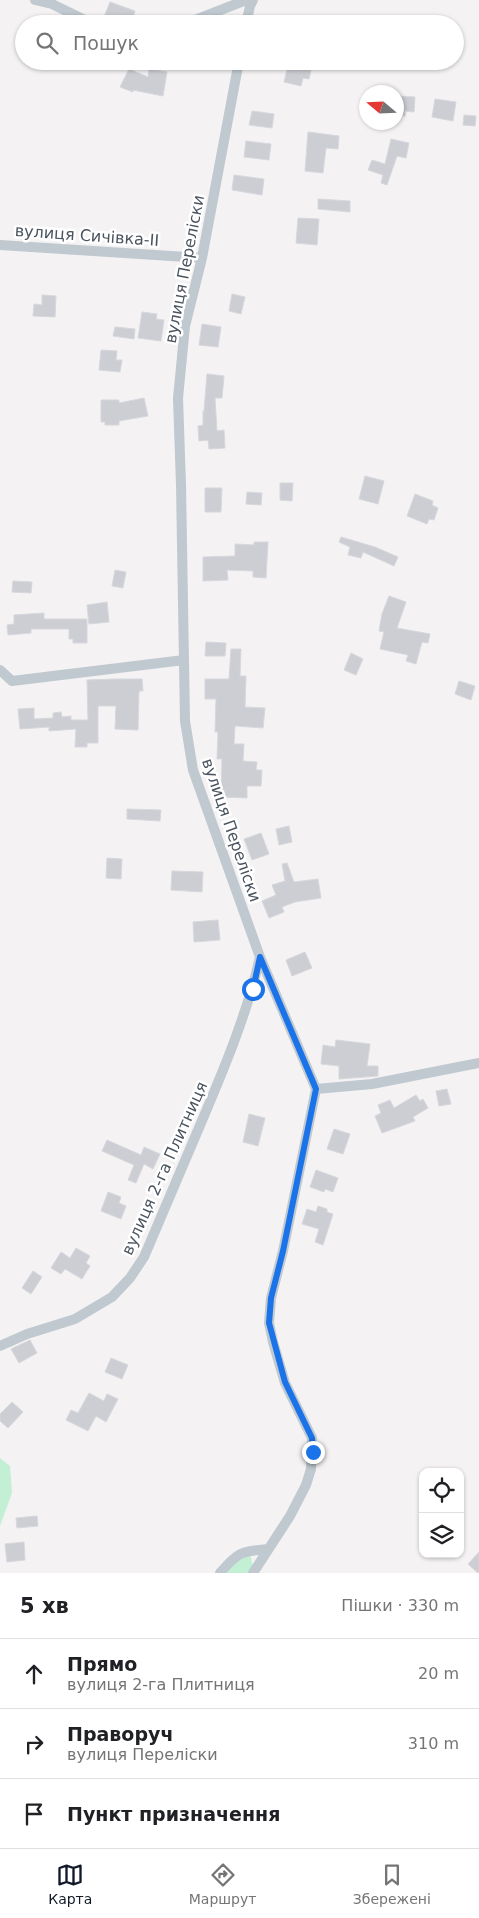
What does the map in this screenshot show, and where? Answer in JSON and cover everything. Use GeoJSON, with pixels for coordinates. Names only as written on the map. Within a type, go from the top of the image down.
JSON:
{"type":"FeatureCollection","features":[{"type":"Feature","properties":{"kind":"street"},"geometry":{"type":"LineString","coordinates":[[35,0],[52,4],[75,15]]}},
{"type":"Feature","properties":{"kind":"street"},"geometry":{"type":"LineString","coordinates":[[208,15],[246,0]]}},
{"type":"Feature","properties":{"kind":"street"},"geometry":{"type":"LineString","coordinates":[[248,15],[253,0]]}},
{"type":"Feature","properties":{"kind":"street","name":"вулиця Переліски"},"geometry":{"type":"LineString","coordinates":[[237,70],[202,258],[185,326],[178,398],[182,485],[185,720],[193,770],[260,957],[316,1089]]}},
{"type":"Feature","properties":{"kind":"street","name":"вулиця Сичівка-II"},"geometry":{"type":"LineString","coordinates":[[0,245],[202,258]]}},
{"type":"Feature","properties":{"kind":"street"},"geometry":{"type":"LineString","coordinates":[[0,670],[12,681],[184,660]]}},
{"type":"Feature","properties":{"kind":"street","name":"вулиця 2-га Плитниця"},"geometry":{"type":"LineString","coordinates":[[0,1346],[27,1334],[75,1319],[112,1297],[130,1278],[144,1257],[215,1090],[244,1016],[253,989],[260,957]]}},
{"type":"Feature","properties":{"kind":"street"},"geometry":{"type":"LineString","coordinates":[[254,1573],[290,1516],[306,1485],[311,1469],[312,1438],[285,1382],[269,1323],[271,1298],[283,1251],[316,1089],[372,1084],[479,1063]]}},
{"type":"Feature","properties":{"kind":"street"},"geometry":{"type":"LineString","coordinates":[[220,1573],[233,1558],[245,1550],[268,1549]]}},
{"type":"Feature","properties":{"kind":"green space"},"geometry":{"type":"Polygon","coordinates":[[[0,1458],[10,1466],[12,1493],[0,1526],[0,1458]]]}},
{"type":"Feature","properties":{"kind":"green space"},"geometry":{"type":"Polygon","coordinates":[[[250,1554],[253,1566],[249,1573],[225,1573],[232,1562],[250,1554]]]}},
{"type":"Feature","properties":{"kind":"building"},"geometry":{"type":"Polygon","coordinates":[[[110,2],[135,11],[134,15],[105,15],[110,2]]]}},
{"type":"Feature","properties":{"kind":"building"},"geometry":{"type":"Polygon","coordinates":[[[128,70],[148,77],[149,70],[167,72],[163,96],[133,90],[133,92],[120,87],[128,70]]]}},
{"type":"Feature","properties":{"kind":"building"},"geometry":{"type":"Polygon","coordinates":[[[287,70],[311,70],[309,79],[303,78],[301,86],[284,82],[287,70]]]}},
{"type":"Feature","properties":{"kind":"building"},"geometry":{"type":"Polygon","coordinates":[[[404,96],[415,97],[414,112],[405,111],[405,116],[404,96]]]}},
{"type":"Feature","properties":{"kind":"building"},"geometry":{"type":"Polygon","coordinates":[[[435,99],[456,102],[453,121],[432,117],[435,99]]]}},
{"type":"Feature","properties":{"kind":"building"},"geometry":{"type":"Polygon","coordinates":[[[252,111],[274,114],[272,128],[249,125],[252,111]]]}},
{"type":"Feature","properties":{"kind":"building"},"geometry":{"type":"Polygon","coordinates":[[[464,115],[476,116],[475,126],[463,125],[464,115]]]}},
{"type":"Feature","properties":{"kind":"building"},"geometry":{"type":"Polygon","coordinates":[[[308,132],[339,136],[338,149],[326,148],[323,173],[305,171],[308,132]]]}},
{"type":"Feature","properties":{"kind":"building"},"geometry":{"type":"Polygon","coordinates":[[[391,139],[409,143],[406,158],[397,156],[387,185],[381,183],[383,175],[368,170],[372,160],[385,164],[391,139]]]}},
{"type":"Feature","properties":{"kind":"building"},"geometry":{"type":"Polygon","coordinates":[[[246,141],[271,144],[269,160],[244,157],[246,141]]]}},
{"type":"Feature","properties":{"kind":"building"},"geometry":{"type":"Polygon","coordinates":[[[234,175],[264,179],[262,195],[232,190],[234,175]]]}},
{"type":"Feature","properties":{"kind":"building"},"geometry":{"type":"Polygon","coordinates":[[[318,199],[350,201],[350,212],[318,209],[318,199]]]}},
{"type":"Feature","properties":{"kind":"building"},"geometry":{"type":"Polygon","coordinates":[[[298,218],[319,219],[317,245],[296,243],[298,218]]]}},
{"type":"Feature","properties":{"kind":"building"},"geometry":{"type":"Polygon","coordinates":[[[232,294],[245,297],[241,314],[229,311],[232,294]]]}},
{"type":"Feature","properties":{"kind":"building"},"geometry":{"type":"Polygon","coordinates":[[[42,295],[56,296],[55,317],[33,316],[34,304],[42,305],[42,295]]]}},
{"type":"Feature","properties":{"kind":"building"},"geometry":{"type":"Polygon","coordinates":[[[142,312],[157,314],[156,319],[164,320],[161,341],[138,338],[142,312]]]}},
{"type":"Feature","properties":{"kind":"building"},"geometry":{"type":"Polygon","coordinates":[[[202,324],[221,327],[218,347],[199,345],[202,324]]]}},
{"type":"Feature","properties":{"kind":"building"},"geometry":{"type":"Polygon","coordinates":[[[115,327],[135,329],[134,339],[113,336],[115,327]]]}},
{"type":"Feature","properties":{"kind":"building"},"geometry":{"type":"Polygon","coordinates":[[[101,350],[117,351],[116,360],[122,360],[120,372],[99,370],[101,350]]]}},
{"type":"Feature","properties":{"kind":"building"},"geometry":{"type":"Polygon","coordinates":[[[207,374],[224,376],[222,398],[215,398],[217,431],[224,430],[225,448],[209,449],[208,440],[199,441],[198,426],[203,425],[207,374]]]}},
{"type":"Feature","properties":{"kind":"building"},"geometry":{"type":"Polygon","coordinates":[[[144,398],[148,416],[119,421],[119,425],[105,425],[105,422],[101,422],[101,400],[119,400],[119,403],[144,398]]]}},
{"type":"Feature","properties":{"kind":"building"},"geometry":{"type":"Polygon","coordinates":[[[365,476],[384,481],[378,504],[359,499],[365,476]]]}},
{"type":"Feature","properties":{"kind":"building"},"geometry":{"type":"Polygon","coordinates":[[[280,483],[293,483],[292,501],[280,500],[280,483]]]}},
{"type":"Feature","properties":{"kind":"building"},"geometry":{"type":"Polygon","coordinates":[[[205,488],[222,488],[221,512],[205,512],[205,488]]]}},
{"type":"Feature","properties":{"kind":"building"},"geometry":{"type":"Polygon","coordinates":[[[247,492],[262,493],[261,505],[246,504],[247,492]]]}},
{"type":"Feature","properties":{"kind":"building"},"geometry":{"type":"Polygon","coordinates":[[[415,494],[433,501],[432,505],[438,508],[434,520],[429,519],[427,524],[407,516],[415,494]]]}},
{"type":"Feature","properties":{"kind":"building"},"geometry":{"type":"Polygon","coordinates":[[[341,537],[375,547],[398,557],[394,566],[363,552],[361,558],[348,555],[350,547],[339,542],[341,537]]]}},
{"type":"Feature","properties":{"kind":"building"},"geometry":{"type":"Polygon","coordinates":[[[254,542],[268,542],[266,578],[253,577],[253,571],[227,570],[228,580],[203,581],[203,557],[235,556],[235,544],[254,545],[254,542]]]}},
{"type":"Feature","properties":{"kind":"building"},"geometry":{"type":"Polygon","coordinates":[[[115,570],[126,572],[123,588],[112,586],[115,570]]]}},
{"type":"Feature","properties":{"kind":"building"},"geometry":{"type":"Polygon","coordinates":[[[13,581],[32,582],[31,593],[12,592],[13,581]]]}},
{"type":"Feature","properties":{"kind":"building"},"geometry":{"type":"Polygon","coordinates":[[[389,596],[406,602],[397,628],[430,634],[428,643],[422,642],[416,664],[406,661],[408,655],[380,649],[384,632],[379,631],[382,614],[389,596]]]}},
{"type":"Feature","properties":{"kind":"building"},"geometry":{"type":"Polygon","coordinates":[[[107,602],[109,622],[89,624],[87,605],[107,602]]]}},
{"type":"Feature","properties":{"kind":"building"},"geometry":{"type":"Polygon","coordinates":[[[44,613],[44,619],[87,619],[87,643],[73,643],[73,639],[69,639],[69,629],[31,629],[31,633],[8,635],[7,625],[14,624],[14,615],[44,613]]]}},
{"type":"Feature","properties":{"kind":"building"},"geometry":{"type":"Polygon","coordinates":[[[206,642],[226,643],[225,656],[205,656],[206,642]]]}},
{"type":"Feature","properties":{"kind":"building"},"geometry":{"type":"Polygon","coordinates":[[[231,649],[241,649],[240,676],[246,676],[245,707],[265,708],[263,728],[235,726],[234,744],[244,744],[243,761],[257,762],[256,770],[262,770],[261,786],[247,786],[247,798],[221,797],[222,759],[217,759],[218,732],[215,732],[216,699],[205,699],[205,679],[229,679],[231,649]]]}},
{"type":"Feature","properties":{"kind":"building"},"geometry":{"type":"Polygon","coordinates":[[[351,653],[363,659],[356,675],[344,670],[351,653]]]}},
{"type":"Feature","properties":{"kind":"building"},"geometry":{"type":"Polygon","coordinates":[[[142,679],[143,691],[139,691],[138,730],[115,729],[116,706],[98,706],[98,743],[87,743],[87,747],[75,747],[76,729],[49,731],[49,727],[20,729],[18,709],[34,708],[34,719],[53,718],[53,713],[61,712],[62,717],[71,716],[71,720],[88,720],[87,680],[142,679]]]}},
{"type":"Feature","properties":{"kind":"building"},"geometry":{"type":"Polygon","coordinates":[[[459,681],[475,686],[471,700],[455,694],[459,681]]]}},
{"type":"Feature","properties":{"kind":"building"},"geometry":{"type":"Polygon","coordinates":[[[127,809],[161,810],[160,821],[127,819],[127,809]]]}},
{"type":"Feature","properties":{"kind":"building"},"geometry":{"type":"Polygon","coordinates":[[[289,826],[292,842],[279,845],[276,829],[289,826]]]}},
{"type":"Feature","properties":{"kind":"building"},"geometry":{"type":"Polygon","coordinates":[[[261,833],[269,854],[252,860],[244,839],[261,833]]]}},
{"type":"Feature","properties":{"kind":"building"},"geometry":{"type":"Polygon","coordinates":[[[107,858],[122,859],[121,879],[106,878],[107,858]]]}},
{"type":"Feature","properties":{"kind":"building"},"geometry":{"type":"Polygon","coordinates":[[[287,863],[294,882],[318,879],[321,898],[295,902],[282,907],[284,912],[269,918],[262,901],[276,895],[272,885],[285,881],[282,864],[287,863]]]}},
{"type":"Feature","properties":{"kind":"building"},"geometry":{"type":"Polygon","coordinates":[[[172,871],[203,872],[202,892],[171,890],[172,871]]]}},
{"type":"Feature","properties":{"kind":"building"},"geometry":{"type":"Polygon","coordinates":[[[218,920],[220,940],[194,942],[193,922],[218,920]]]}},
{"type":"Feature","properties":{"kind":"building"},"geometry":{"type":"Polygon","coordinates":[[[305,952],[312,968],[292,976],[286,960],[305,952]]]}},
{"type":"Feature","properties":{"kind":"building"},"geometry":{"type":"Polygon","coordinates":[[[336,1040],[370,1044],[367,1066],[378,1066],[378,1076],[339,1079],[339,1066],[321,1064],[323,1045],[335,1047],[336,1040]]]}},
{"type":"Feature","properties":{"kind":"building"},"geometry":{"type":"Polygon","coordinates":[[[447,1089],[451,1104],[439,1106],[436,1091],[447,1089]]]}},
{"type":"Feature","properties":{"kind":"building"},"geometry":{"type":"Polygon","coordinates":[[[416,1095],[420,1101],[423,1099],[428,1108],[413,1117],[415,1121],[382,1133],[375,1116],[381,1113],[378,1105],[390,1100],[394,1108],[416,1095]]]}},
{"type":"Feature","properties":{"kind":"building"},"geometry":{"type":"Polygon","coordinates":[[[249,1114],[265,1118],[258,1146],[243,1142],[249,1114]]]}},
{"type":"Feature","properties":{"kind":"building"},"geometry":{"type":"Polygon","coordinates":[[[334,1129],[350,1134],[343,1154],[327,1149],[334,1129]]]}},
{"type":"Feature","properties":{"kind":"building"},"geometry":{"type":"Polygon","coordinates":[[[107,1140],[141,1155],[144,1147],[160,1154],[153,1169],[144,1164],[136,1183],[128,1180],[134,1165],[102,1151],[107,1140]]]}},
{"type":"Feature","properties":{"kind":"building"},"geometry":{"type":"Polygon","coordinates":[[[316,1170],[338,1178],[333,1192],[325,1189],[324,1192],[310,1187],[316,1170]]]}},
{"type":"Feature","properties":{"kind":"building"},"geometry":{"type":"Polygon","coordinates":[[[108,1192],[121,1197],[119,1203],[126,1206],[121,1219],[101,1211],[108,1192]]]}},
{"type":"Feature","properties":{"kind":"building"},"geometry":{"type":"Polygon","coordinates":[[[318,1206],[327,1209],[327,1212],[333,1214],[323,1245],[315,1242],[319,1229],[302,1224],[307,1209],[316,1212],[318,1206]]]}},
{"type":"Feature","properties":{"kind":"building"},"geometry":{"type":"Polygon","coordinates":[[[76,1248],[90,1256],[86,1263],[90,1266],[82,1279],[65,1269],[61,1274],[51,1268],[61,1252],[70,1258],[76,1248]]]}},
{"type":"Feature","properties":{"kind":"building"},"geometry":{"type":"Polygon","coordinates":[[[33,1271],[42,1277],[31,1294],[22,1288],[33,1271]]]}},
{"type":"Feature","properties":{"kind":"building"},"geometry":{"type":"Polygon","coordinates":[[[30,1340],[37,1353],[19,1363],[11,1349],[30,1340]]]}},
{"type":"Feature","properties":{"kind":"building"},"geometry":{"type":"Polygon","coordinates":[[[111,1358],[128,1365],[122,1379],[105,1372],[111,1358]]]}},
{"type":"Feature","properties":{"kind":"building"},"geometry":{"type":"Polygon","coordinates":[[[89,1393],[104,1401],[107,1394],[118,1399],[106,1422],[96,1416],[88,1431],[66,1420],[71,1410],[78,1413],[89,1393]]]}},
{"type":"Feature","properties":{"kind":"building"},"geometry":{"type":"Polygon","coordinates":[[[12,1402],[23,1412],[8,1428],[0,1421],[0,1414],[12,1402]]]}},
{"type":"Feature","properties":{"kind":"building"},"geometry":{"type":"Polygon","coordinates":[[[37,1516],[38,1526],[17,1528],[16,1518],[37,1516]]]}},
{"type":"Feature","properties":{"kind":"building"},"geometry":{"type":"Polygon","coordinates":[[[24,1542],[25,1560],[7,1562],[5,1544],[24,1542]]]}},
{"type":"Feature","properties":{"kind":"building"},"geometry":{"type":"Polygon","coordinates":[[[479,1552],[479,1573],[478,1573],[468,1564],[479,1552]]]}},
{"type":"Feature","properties":{"kind":"route"},"geometry":{"type":"LineString","coordinates":[[253,989],[260,957],[316,1089],[283,1251],[271,1298],[269,1323],[285,1382],[312,1438],[313,1452]]}}]}
